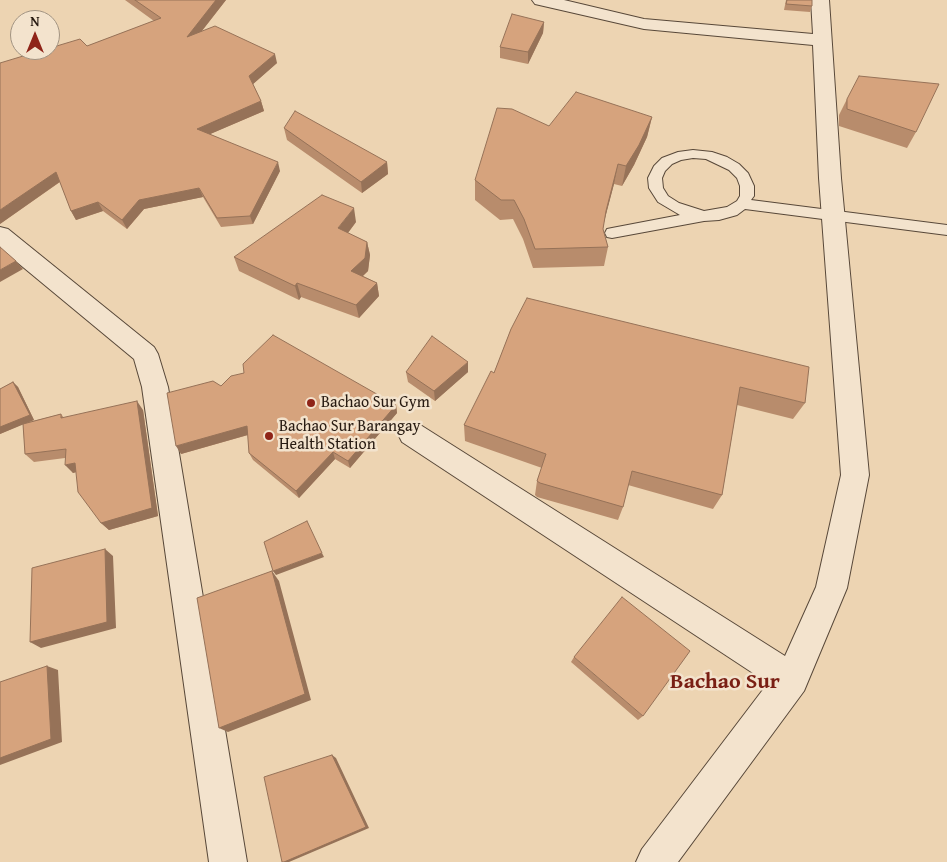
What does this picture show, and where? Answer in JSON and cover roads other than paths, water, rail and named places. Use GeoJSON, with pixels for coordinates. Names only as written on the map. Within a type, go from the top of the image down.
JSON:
{"type":"FeatureCollection","features":[{"type":"Feature","properties":{"kind":"street"},"geometry":{"type":"LineString","coordinates":[[541,0],[644,24],[821,40]]}},
{"type":"Feature","properties":{"kind":"street"},"geometry":{"type":"LineString","coordinates":[[656,862],[792,679],[831,588],[855,475],[833,215],[820,0]]}},
{"type":"Feature","properties":{"kind":"street"},"geometry":{"type":"LineString","coordinates":[[0,235],[145,354],[155,387],[228,862]]}},
{"type":"Feature","properties":{"kind":"street"},"geometry":{"type":"LineString","coordinates":[[412,434],[792,679]]}},
{"type":"Feature","properties":{"kind":"lane"},"geometry":{"type":"LineString","coordinates":[[612,233],[704,216],[719,215],[732,211],[742,204],[747,196],[747,186],[743,176],[728,163],[707,155],[692,154],[678,156],[667,161],[658,169],[655,178],[656,188],[663,199],[674,207],[688,213],[704,216]]}},
{"type":"Feature","properties":{"kind":"lane"},"geometry":{"type":"LineString","coordinates":[[742,204],[947,230]]}},
{"type":"Feature","properties":{"kind":"place","name":"Bachao Sur Gym"},"geometry":{"type":"Point","coordinates":[311,403]}},
{"type":"Feature","properties":{"kind":"place","name":"Bachao Sur Barangay Health Station"},"geometry":{"type":"Point","coordinates":[269,436]}},
{"type":"Feature","properties":{"kind":"district","name":"Bachao Sur"},"geometry":{"type":"Point","coordinates":[725,682]}}]}
